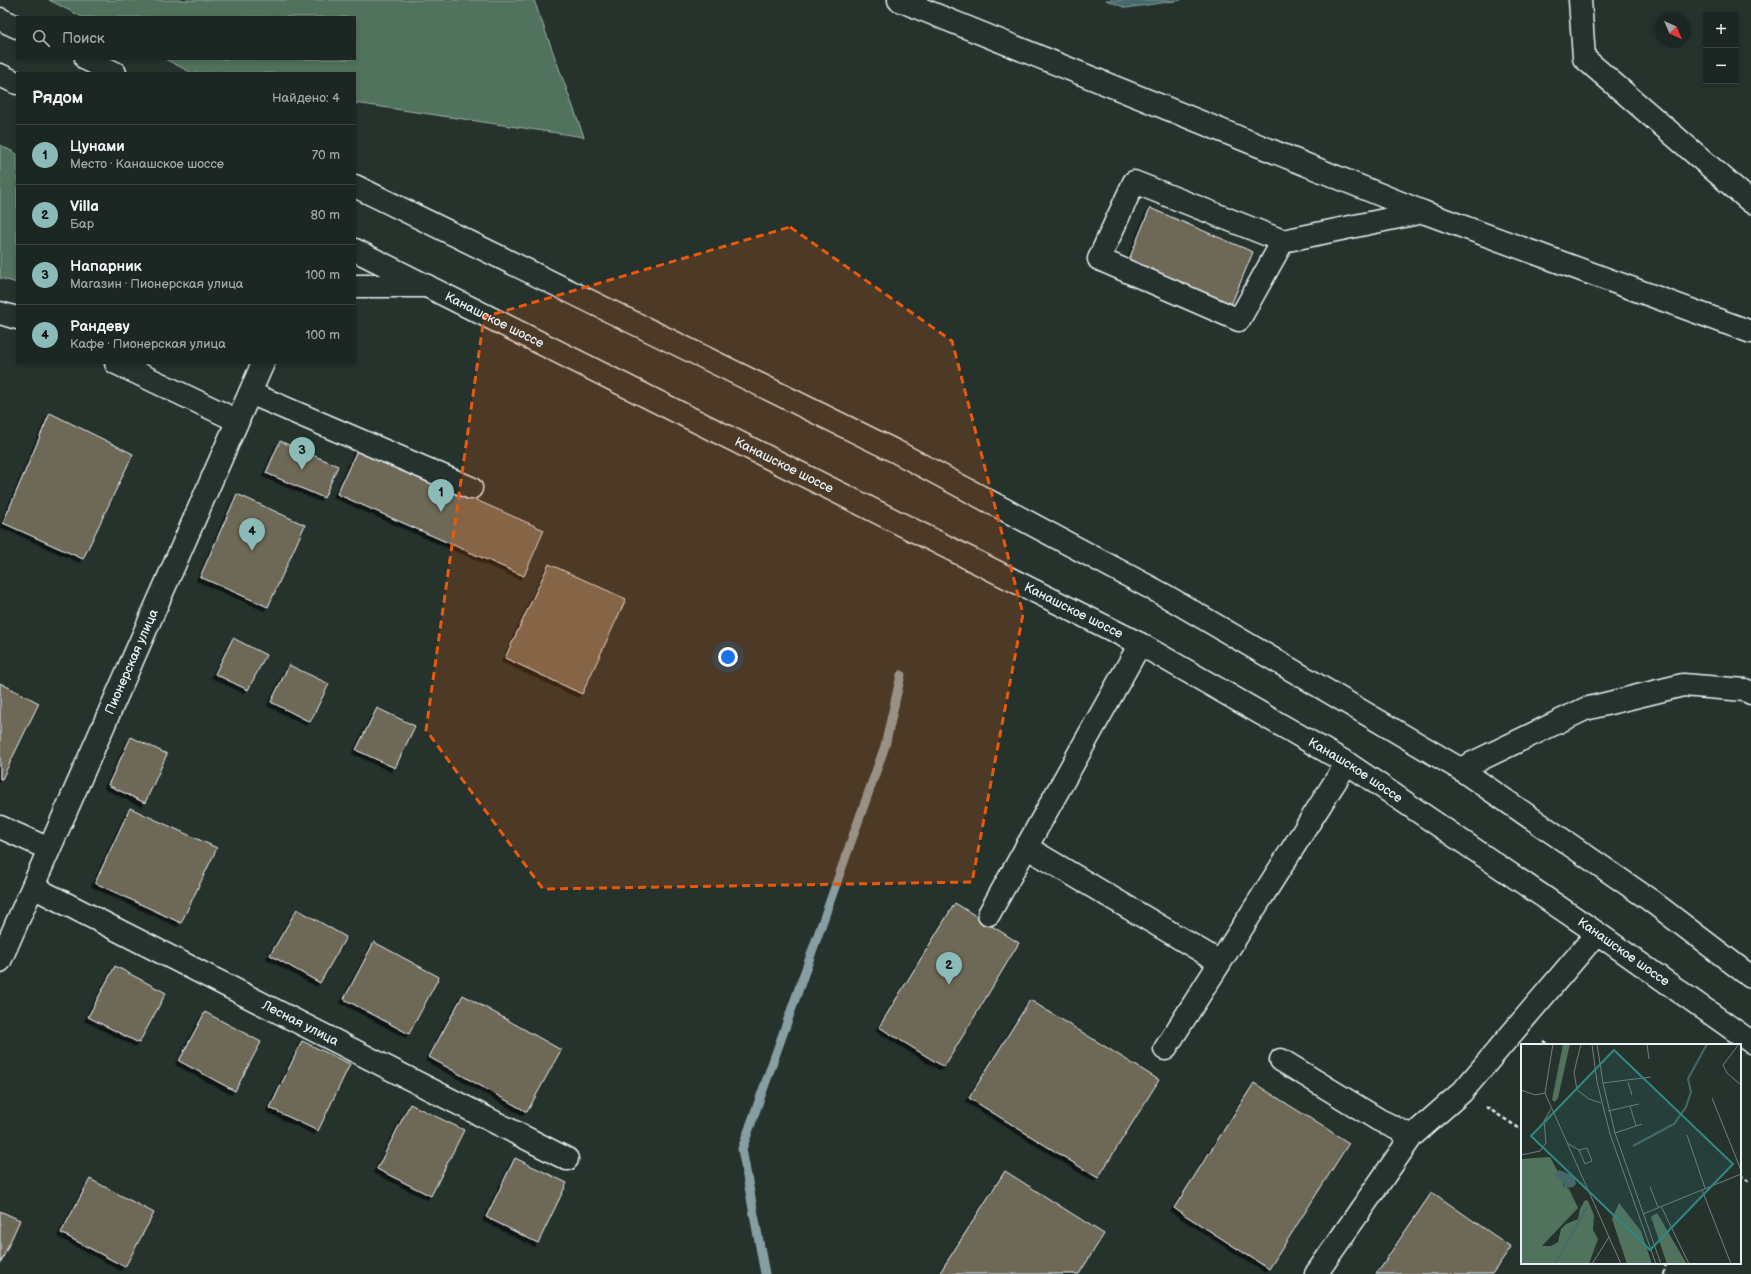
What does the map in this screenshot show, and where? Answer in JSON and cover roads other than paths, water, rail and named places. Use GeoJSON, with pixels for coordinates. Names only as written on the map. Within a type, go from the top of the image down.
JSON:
{"type":"FeatureCollection","features":[{"type":"Feature","properties":{"kind":"main road"},"geometry":{"type":"LineString","coordinates":[[899,0],[1423,212],[1751,332]]}},
{"type":"Feature","properties":{"kind":"main road"},"geometry":{"type":"LineString","coordinates":[[1580,0],[1584,58],[1751,202]]}},
{"type":"Feature","properties":{"kind":"main road"},"geometry":{"type":"LineString","coordinates":[[0,19],[16,27]]}},
{"type":"Feature","properties":{"kind":"main road"},"geometry":{"type":"LineString","coordinates":[[88,60],[113,72]]}},
{"type":"Feature","properties":{"kind":"main road"},"geometry":{"type":"LineString","coordinates":[[0,75],[16,83]]}},
{"type":"Feature","properties":{"kind":"main road"},"geometry":{"type":"LineString","coordinates":[[1283,241],[1239,320],[1099,259],[1134,182],[1283,241],[1423,212]]}},
{"type":"Feature","properties":{"kind":"main road"},"geometry":{"type":"LineString","coordinates":[[356,186],[895,451],[1166,596],[1460,769],[1650,900],[1751,977]]}},
{"type":"Feature","properties":{"kind":"main road","name":"Канашское шоссе"},"geometry":{"type":"LineString","coordinates":[[356,250],[1140,644],[1347,763],[1597,933],[1751,1042]]}},
{"type":"Feature","properties":{"kind":"main road"},"geometry":{"type":"LineString","coordinates":[[356,286],[428,286]]}},
{"type":"Feature","properties":{"kind":"main road"},"geometry":{"type":"LineString","coordinates":[[0,313],[16,318]]}},
{"type":"Feature","properties":{"kind":"main road"},"geometry":{"type":"LineString","coordinates":[[118,364],[238,421]]}},
{"type":"Feature","properties":{"kind":"main road","name":"Пионерская улица"},"geometry":{"type":"LineString","coordinates":[[0,961],[263,364]]}},
{"type":"Feature","properties":{"kind":"main road"},"geometry":{"type":"LineString","coordinates":[[250,393],[471,488]]}},
{"type":"Feature","properties":{"kind":"main road"},"geometry":{"type":"LineString","coordinates":[[989,914],[1140,644]]}},
{"type":"Feature","properties":{"kind":"main road"},"geometry":{"type":"LineString","coordinates":[[1460,769],[1585,709],[1683,685],[1745,690],[1751,693]]}},
{"type":"Feature","properties":{"kind":"main road"},"geometry":{"type":"LineString","coordinates":[[1165,1049],[1347,763]]}},
{"type":"Feature","properties":{"kind":"main road"},"geometry":{"type":"LineString","coordinates":[[0,827],[49,849]]}},
{"type":"Feature","properties":{"kind":"main road"},"geometry":{"type":"LineString","coordinates":[[1026,847],[1220,962]]}},
{"type":"Feature","properties":{"kind":"main road","name":"Лесная улица"},"geometry":{"type":"LineString","coordinates":[[33,887],[567,1159]]}},
{"type":"Feature","properties":{"kind":"main road"},"geometry":{"type":"LineString","coordinates":[[1316,1274],[1412,1136],[1462,1092],[1597,933]]}},
{"type":"Feature","properties":{"kind":"main road"},"geometry":{"type":"LineString","coordinates":[[1281,1060],[1379,1120],[1412,1136]]}},
{"type":"Feature","properties":{"kind":"water"},"geometry":{"type":"Polygon","coordinates":[[[1106,0],[1181,0],[1126,8],[1106,0]]]}},
{"type":"Feature","properties":{"kind":"waterway"},"geometry":{"type":"LineString","coordinates":[[765,1274],[742,1149],[885,746],[901,675]]}},
{"type":"Feature","properties":{"kind":"place","name":"Напарник"},"geometry":{"type":"Point","coordinates":[302,470]}},
{"type":"Feature","properties":{"kind":"place","name":"Цунами"},"geometry":{"type":"Point","coordinates":[441,512]}},
{"type":"Feature","properties":{"kind":"place","name":"Рандеву"},"geometry":{"type":"Point","coordinates":[252,551]}},
{"type":"Feature","properties":{"kind":"place","name":"Villa"},"geometry":{"type":"Point","coordinates":[949,985]}}]}
